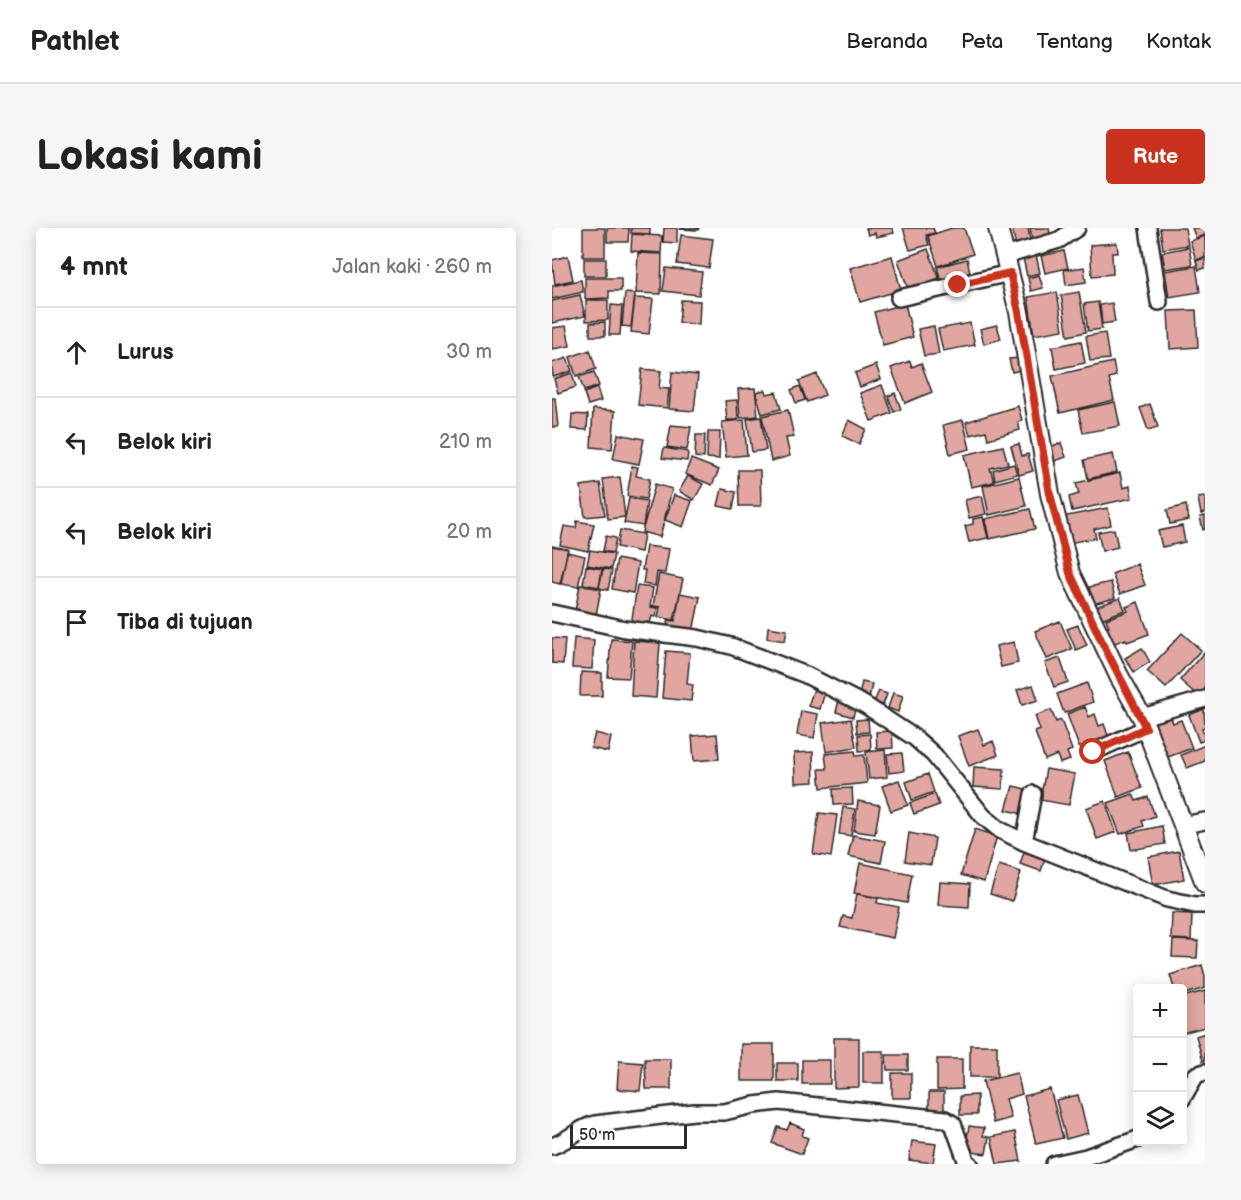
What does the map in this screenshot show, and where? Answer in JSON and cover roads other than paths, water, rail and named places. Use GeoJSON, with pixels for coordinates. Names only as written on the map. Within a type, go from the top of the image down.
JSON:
{"type":"FeatureCollection","features":[{"type":"Feature","properties":{"kind":"street"},"geometry":{"type":"LineString","coordinates":[[998,228],[1019,312],[1050,494],[1070,573],[1111,660],[1144,722],[1205,883]]}},
{"type":"Feature","properties":{"kind":"street"},"geometry":{"type":"LineString","coordinates":[[899,298],[1007,264],[1059,240],[1077,228]]}},
{"type":"Feature","properties":{"kind":"street"},"geometry":{"type":"LineString","coordinates":[[1149,228],[1159,302]]}},
{"type":"Feature","properties":{"kind":"street"},"geometry":{"type":"LineString","coordinates":[[552,613],[625,629],[697,638],[731,646],[806,675],[865,705],[915,738],[933,755],[983,816],[1000,830],[1024,842],[1167,899],[1205,905]]}},
{"type":"Feature","properties":{"kind":"street"},"geometry":{"type":"LineString","coordinates":[[1093,752],[1144,722],[1205,699]]}},
{"type":"Feature","properties":{"kind":"street"},"geometry":{"type":"LineString","coordinates":[[1024,842],[1033,794]]}},
{"type":"Feature","properties":{"kind":"street"},"geometry":{"type":"LineString","coordinates":[[1183,825],[1205,821]]}},
{"type":"Feature","properties":{"kind":"street"},"geometry":{"type":"LineString","coordinates":[[1186,1092],[1196,1075],[1205,1072]]}},
{"type":"Feature","properties":{"kind":"street"},"geometry":{"type":"LineString","coordinates":[[552,1146],[564,1141],[584,1127],[595,1124],[694,1112],[724,1112],[779,1102],[945,1119],[953,1124],[967,1163],[970,1164]]}},
{"type":"Feature","properties":{"kind":"street"},"geometry":{"type":"LineString","coordinates":[[1054,1164],[1086,1157],[1133,1140]]}}]}
